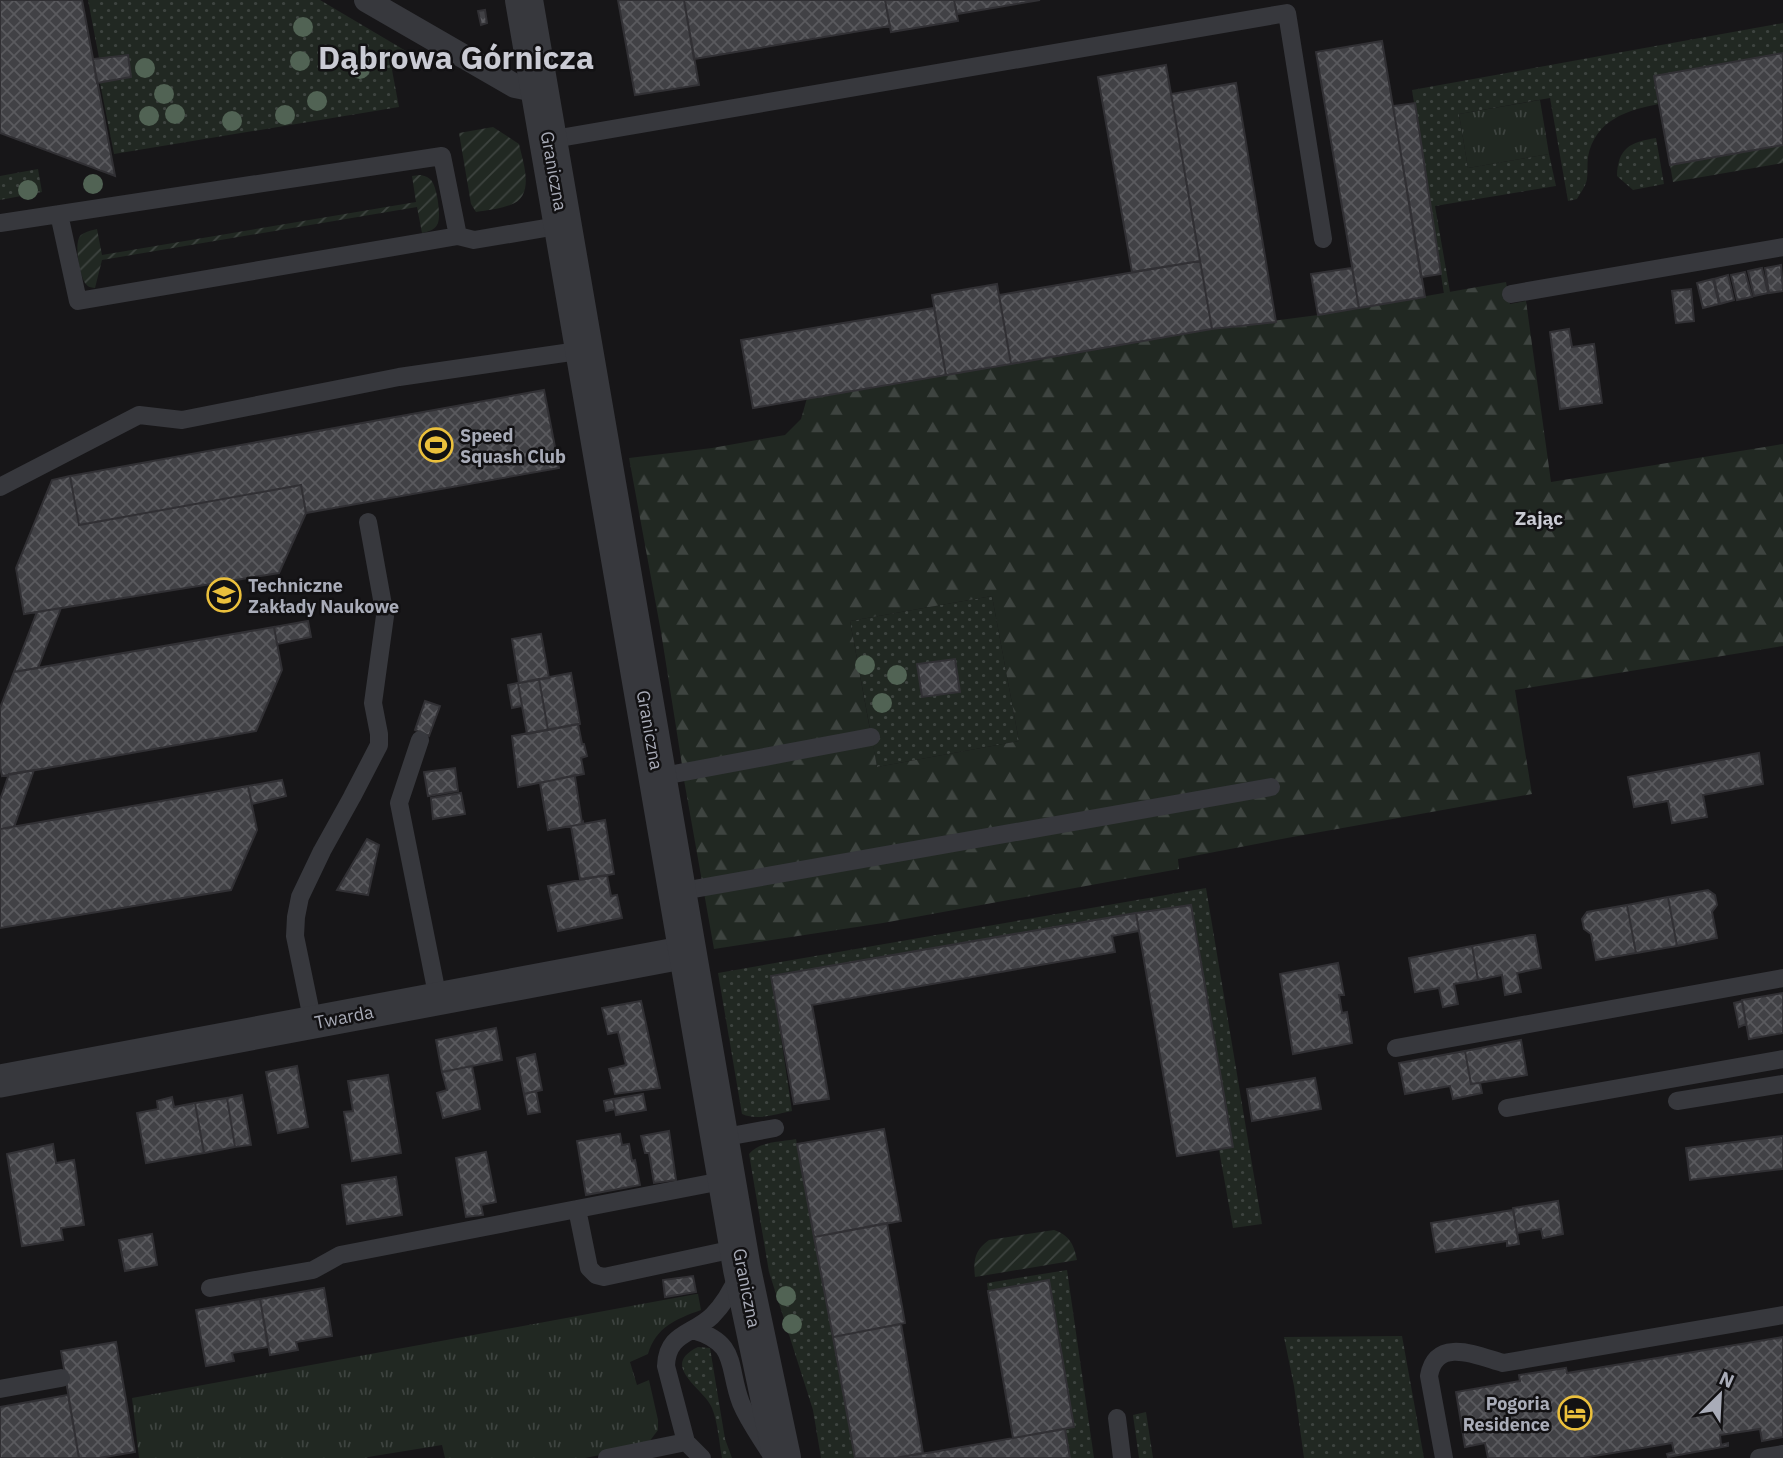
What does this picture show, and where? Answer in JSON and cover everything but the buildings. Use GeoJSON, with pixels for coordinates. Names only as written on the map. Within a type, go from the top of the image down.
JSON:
{"type":"FeatureCollection","features":[{"type":"Feature","properties":{"kind":"street"},"geometry":{"type":"LineString","coordinates":[[366,0],[515,86],[540,91]]}},
{"type":"Feature","properties":{"kind":"street","name":"Graniczna"},"geometry":{"type":"LineString","coordinates":[[524,0],[727,1180],[782,1458]]}},
{"type":"Feature","properties":{"kind":"street","name":"Twarda"},"geometry":{"type":"LineString","coordinates":[[0,1081],[687,952]]}},
{"type":"Feature","properties":{"kind":"lane"},"geometry":{"type":"LineString","coordinates":[[548,140],[1287,13],[1323,239]]}},
{"type":"Feature","properties":{"kind":"lane"},"geometry":{"type":"LineString","coordinates":[[0,223],[442,156],[458,236]]}},
{"type":"Feature","properties":{"kind":"lane"},"geometry":{"type":"LineString","coordinates":[[59,214],[78,301],[458,236],[474,240],[563,225]]}},
{"type":"Feature","properties":{"kind":"lane"},"geometry":{"type":"LineString","coordinates":[[1511,294],[1783,247]]}},
{"type":"Feature","properties":{"kind":"lane"},"geometry":{"type":"LineString","coordinates":[[0,487],[139,415],[182,420],[399,377],[585,349]]}},
{"type":"Feature","properties":{"kind":"lane"},"geometry":{"type":"LineString","coordinates":[[313,1023],[295,936],[300,897],[379,745],[373,703],[385,617],[368,522]]}},
{"type":"Feature","properties":{"kind":"lane"},"geometry":{"type":"LineString","coordinates":[[658,777],[871,737]]}},
{"type":"Feature","properties":{"kind":"lane"},"geometry":{"type":"LineString","coordinates":[[420,740],[399,803],[438,999]]}},
{"type":"Feature","properties":{"kind":"lane"},"geometry":{"type":"LineString","coordinates":[[677,892],[1270,787]]}},
{"type":"Feature","properties":{"kind":"lane"},"geometry":{"type":"LineString","coordinates":[[1396,1048],[1783,978]]}},
{"type":"Feature","properties":{"kind":"lane"},"geometry":{"type":"LineString","coordinates":[[1507,1108],[1783,1059]]}},
{"type":"Feature","properties":{"kind":"lane"},"geometry":{"type":"LineString","coordinates":[[1677,1101],[1783,1084]]}},
{"type":"Feature","properties":{"kind":"lane"},"geometry":{"type":"LineString","coordinates":[[720,1138],[775,1128]]}},
{"type":"Feature","properties":{"kind":"lane"},"geometry":{"type":"LineString","coordinates":[[210,1288],[313,1270],[340,1255],[727,1180]]}},
{"type":"Feature","properties":{"kind":"lane"},"geometry":{"type":"LineString","coordinates":[[577,1209],[589,1268],[596,1275],[741,1258],[733,1289],[724,1302],[693,1330],[676,1339],[667,1355],[666,1366],[686,1442],[702,1458]]}},
{"type":"Feature","properties":{"kind":"lane"},"geometry":{"type":"LineString","coordinates":[[1444,1458],[1429,1376],[1441,1354],[1459,1351],[1503,1363],[1783,1315]]}},
{"type":"Feature","properties":{"kind":"lane"},"geometry":{"type":"LineString","coordinates":[[693,1330],[707,1334],[724,1347],[729,1356],[740,1400],[774,1458]]}},
{"type":"Feature","properties":{"kind":"lane"},"geometry":{"type":"LineString","coordinates":[[0,1389],[61,1378]]}},
{"type":"Feature","properties":{"kind":"lane"},"geometry":{"type":"LineString","coordinates":[[1117,1418],[1122,1458]]}},
{"type":"Feature","properties":{"kind":"lane"},"geometry":{"type":"LineString","coordinates":[[607,1458],[686,1442]]}},
{"type":"Feature","properties":{"kind":"lane"},"geometry":{"type":"LineString","coordinates":[[1759,1458],[1783,1454]]}},
{"type":"Feature","properties":{"kind":"green space"},"geometry":{"type":"Polygon","coordinates":[[[88,0],[320,0],[406,51],[392,70],[399,107],[114,154],[100,83],[131,77],[128,56],[99,58],[88,0]]]}},
{"type":"Feature","properties":{"kind":"green space"},"geometry":{"type":"Polygon","coordinates":[[[1783,23],[1783,53],[1654,76],[1659,104],[1624,114],[1614,119],[1598,134],[1588,157],[1586,182],[1577,199],[1568,201],[1550,98],[1459,114],[1468,168],[1549,154],[1556,186],[1435,206],[1450,292],[1444,294],[1412,90],[1783,23]]]}},
{"type":"Feature","properties":{"kind":"green space"},"geometry":{"type":"Polygon","coordinates":[[[1540,100],[1549,154],[1468,168],[1459,114],[1540,100]]]}},
{"type":"Feature","properties":{"kind":"green space"},"geometry":{"type":"Polygon","coordinates":[[[493,127],[519,144],[525,169],[525,187],[518,201],[476,212],[471,204],[459,133],[493,127]]]}},
{"type":"Feature","properties":{"kind":"green space"},"geometry":{"type":"Polygon","coordinates":[[[1656,138],[1664,184],[1633,190],[1617,176],[1620,159],[1632,144],[1656,138]]]}},
{"type":"Feature","properties":{"kind":"green space"},"geometry":{"type":"Polygon","coordinates":[[[1783,145],[1783,163],[1673,182],[1670,165],[1783,145]]]}},
{"type":"Feature","properties":{"kind":"green space"},"geometry":{"type":"Polygon","coordinates":[[[38,169],[42,192],[0,200],[0,176],[38,169]]]}},
{"type":"Feature","properties":{"kind":"green space"},"geometry":{"type":"Polygon","coordinates":[[[420,175],[431,180],[438,202],[437,225],[426,232],[422,233],[417,207],[102,260],[95,288],[86,285],[81,274],[77,251],[79,239],[81,235],[97,229],[102,255],[416,202],[412,176],[420,175]]]}},
{"type":"Feature","properties":{"kind":"green space"},"geometry":{"type":"Polygon","coordinates":[[[1506,282],[1510,304],[1526,301],[1551,482],[1783,444],[1783,646],[1515,690],[1532,794],[1178,859],[1179,869],[883,923],[714,949],[684,780],[873,744],[877,767],[1019,741],[992,596],[850,621],[870,730],[682,765],[629,458],[712,448],[785,435],[801,419],[807,398],[1506,282]]]}},
{"type":"Feature","properties":{"kind":"green space"},"geometry":{"type":"Polygon","coordinates":[[[992,596],[1019,741],[877,767],[850,621],[992,596]],[[954,659],[918,664],[922,697],[960,692],[954,659]]]}},
{"type":"Feature","properties":{"kind":"green space"},"geometry":{"type":"Polygon","coordinates":[[[1206,888],[1262,1224],[1233,1228],[1219,1150],[1232,1147],[1190,905],[772,977],[792,1111],[761,1117],[742,1114],[718,973],[1206,888]]]}},
{"type":"Feature","properties":{"kind":"green space"},"geometry":{"type":"Polygon","coordinates":[[[796,1139],[855,1458],[821,1458],[813,1410],[769,1272],[749,1154],[765,1144],[796,1139]]]}},
{"type":"Feature","properties":{"kind":"green space"},"geometry":{"type":"Polygon","coordinates":[[[1054,1230],[1070,1241],[1077,1260],[975,1277],[976,1256],[989,1240],[1054,1230]]]}},
{"type":"Feature","properties":{"kind":"green space"},"geometry":{"type":"Polygon","coordinates":[[[1067,1270],[1094,1458],[1070,1458],[1065,1429],[1074,1427],[1049,1281],[988,1291],[987,1283],[1067,1270]]]}},
{"type":"Feature","properties":{"kind":"green space"},"geometry":{"type":"Polygon","coordinates":[[[698,1294],[701,1310],[668,1325],[656,1337],[648,1354],[630,1362],[637,1385],[649,1380],[658,1420],[658,1430],[646,1446],[585,1458],[445,1458],[442,1445],[367,1458],[139,1458],[132,1398],[698,1294]]]}},
{"type":"Feature","properties":{"kind":"green space"},"geometry":{"type":"Polygon","coordinates":[[[1402,1336],[1424,1458],[1304,1458],[1284,1337],[1402,1336]]]}},
{"type":"Feature","properties":{"kind":"green space"},"geometry":{"type":"Polygon","coordinates":[[[698,1347],[710,1348],[725,1439],[732,1458],[722,1458],[712,1408],[683,1370],[682,1362],[687,1354],[698,1347]]]}},
{"type":"Feature","properties":{"kind":"green space"},"geometry":{"type":"Polygon","coordinates":[[[1146,1412],[1153,1458],[1139,1458],[1133,1415],[1146,1412]]]}},
{"type":"Feature","properties":{"kind":"place","name":"Speed Squash Club"},"geometry":{"type":"Point","coordinates":[436,445]}},
{"type":"Feature","properties":{"kind":"place","name":"Techniczne Zakłady Naukowe"},"geometry":{"type":"Point","coordinates":[224,595]}},
{"type":"Feature","properties":{"kind":"place","name":"Pogoria Residence"},"geometry":{"type":"Point","coordinates":[1575,1413]}},
{"type":"Feature","properties":{"kind":"district","name":"Dąbrowa Górnicza"},"geometry":{"type":"Point","coordinates":[456,57]}},
{"type":"Feature","properties":{"kind":"district","name":"Zając"},"geometry":{"type":"Point","coordinates":[1539,518]}}]}
